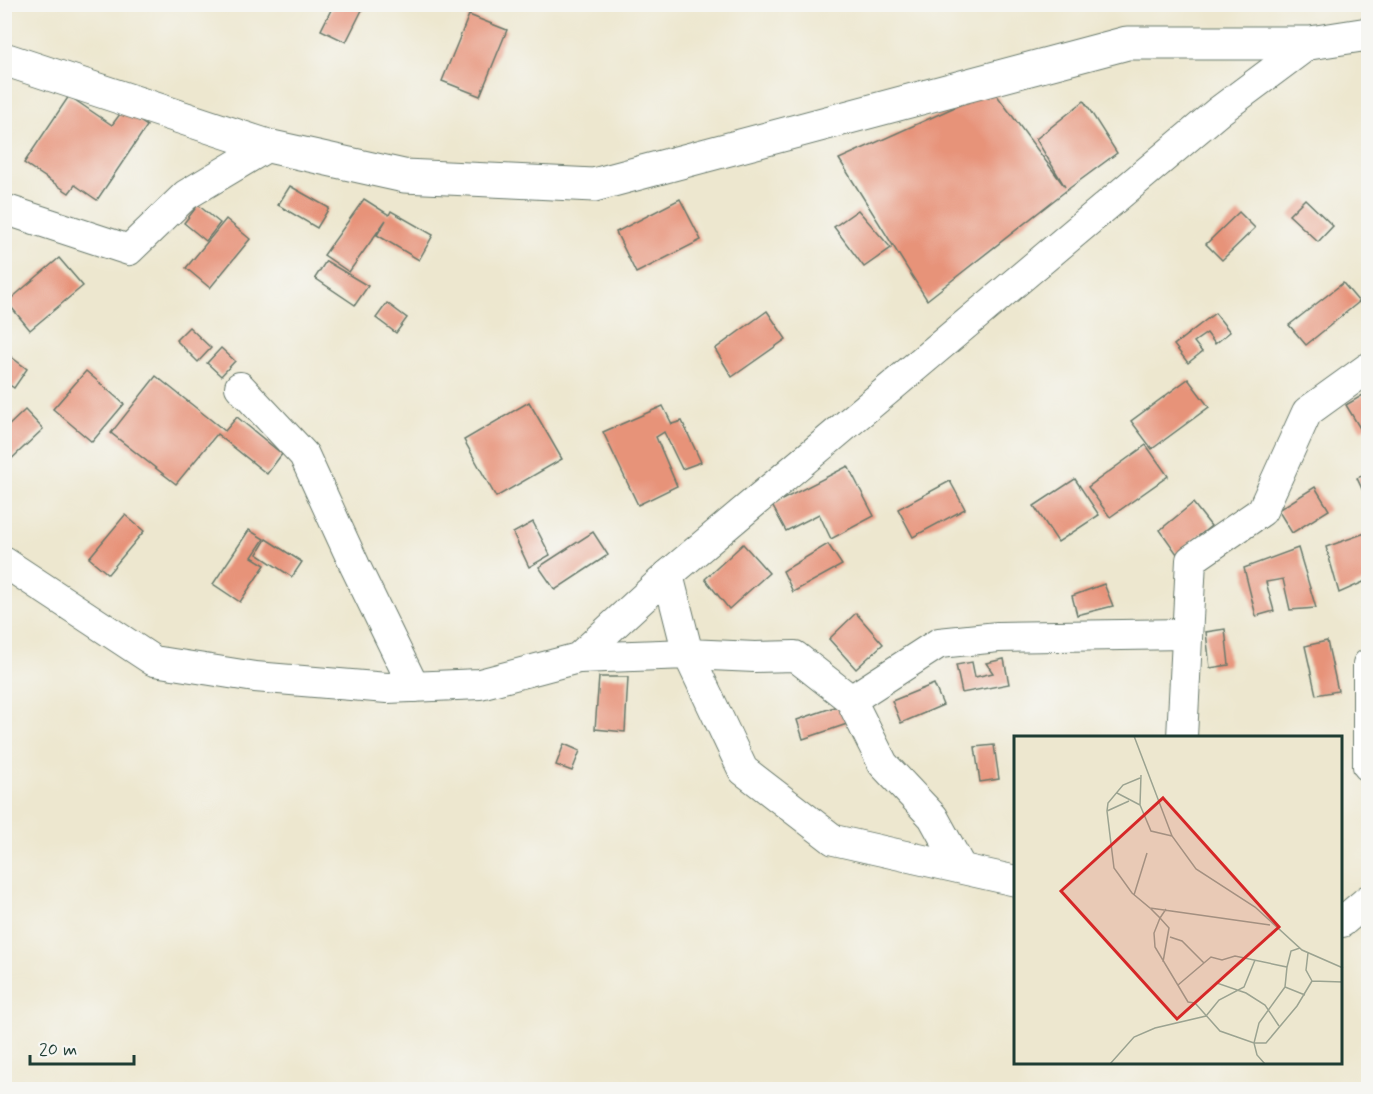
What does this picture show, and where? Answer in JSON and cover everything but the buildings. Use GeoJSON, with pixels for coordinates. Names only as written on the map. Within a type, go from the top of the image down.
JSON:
{"type":"FeatureCollection","features":[{"type":"Feature","properties":{"kind":"street"},"geometry":{"type":"LineString","coordinates":[[4,59],[268,146],[404,176],[594,185],[1127,43],[1310,43],[1368,34]]}},
{"type":"Feature","properties":{"kind":"street"},"geometry":{"type":"LineString","coordinates":[[578,658],[668,574],[1219,111],[1310,43]]}},
{"type":"Feature","properties":{"kind":"street"},"geometry":{"type":"LineString","coordinates":[[4,209],[129,250],[186,195],[268,146]]}},
{"type":"Feature","properties":{"kind":"street"},"geometry":{"type":"LineString","coordinates":[[1182,736],[1191,560],[1262,511],[1307,412],[1368,368]]}},
{"type":"Feature","properties":{"kind":"street"},"geometry":{"type":"LineString","coordinates":[[240,387],[304,455],[355,567],[414,687]]}},
{"type":"Feature","properties":{"kind":"street"},"geometry":{"type":"LineString","coordinates":[[4,562],[154,662],[255,677],[387,688],[414,687],[480,684],[578,658],[687,654],[795,656],[851,700],[883,764],[933,817],[961,868]]}},
{"type":"Feature","properties":{"kind":"street"},"geometry":{"type":"LineString","coordinates":[[668,574],[687,654],[743,770],[834,840],[1014,880]]}},
{"type":"Feature","properties":{"kind":"street"},"geometry":{"type":"LineString","coordinates":[[851,700],[939,642],[998,637],[1186,634]]}},
{"type":"Feature","properties":{"kind":"street"},"geometry":{"type":"LineString","coordinates":[[1368,664],[1368,766]]}},
{"type":"Feature","properties":{"kind":"street"},"geometry":{"type":"LineString","coordinates":[[1343,920],[1368,900]]}}]}
